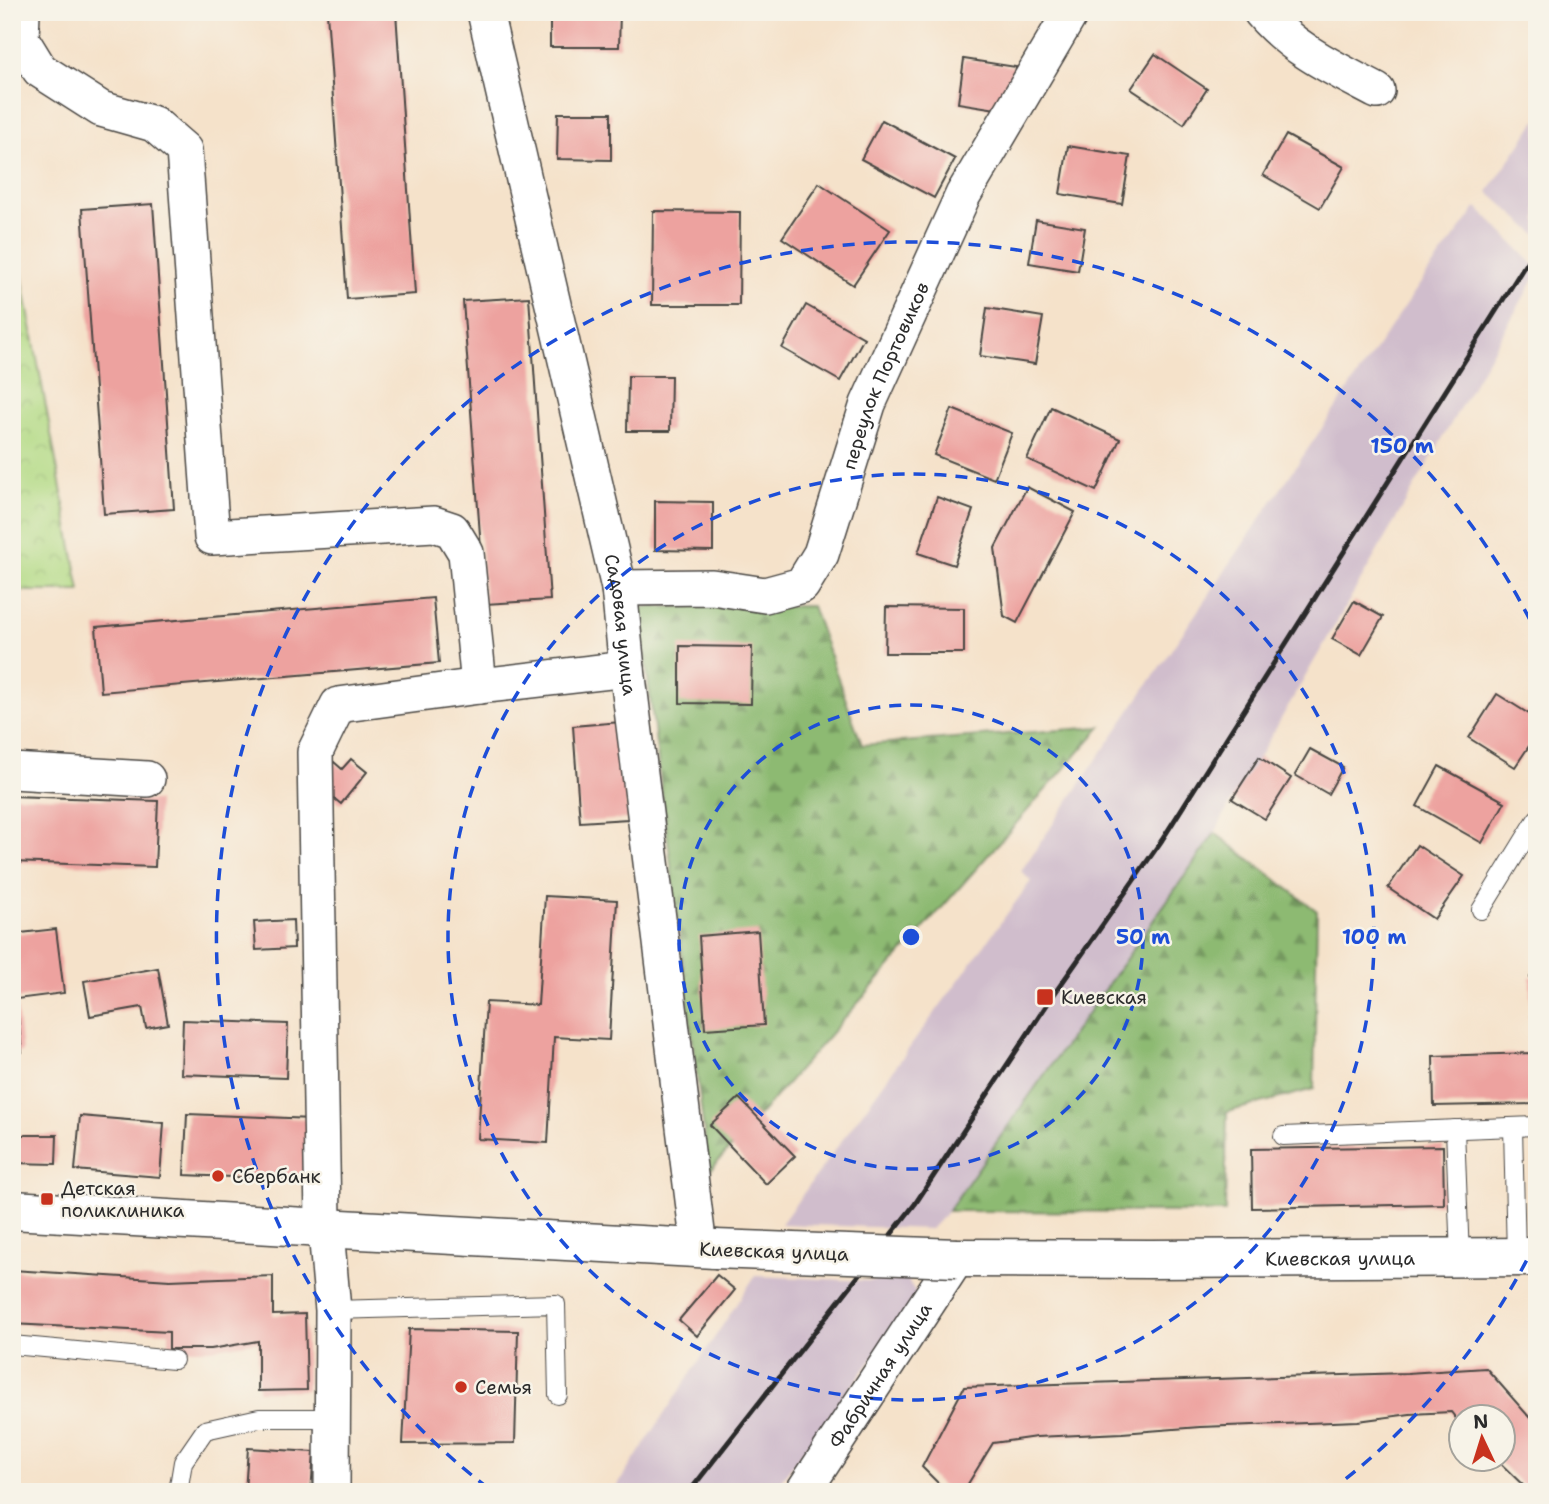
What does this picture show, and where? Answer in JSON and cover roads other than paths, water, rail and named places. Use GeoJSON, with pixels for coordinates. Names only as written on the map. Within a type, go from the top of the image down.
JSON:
{"type":"FeatureCollection","features":[{"type":"Feature","properties":{"kind":"main road","name":"Киевская улица"},"geometry":{"type":"LineString","coordinates":[[12,1210],[707,1248],[957,1258],[1527,1257]]}},
{"type":"Feature","properties":{"kind":"street"},"geometry":{"type":"LineString","coordinates":[[22,12],[21,39],[40,69],[101,109],[154,124],[184,150],[212,537],[434,524],[452,530],[466,553],[479,686]]}},
{"type":"Feature","properties":{"kind":"street","name":"Садовая улица"},"geometry":{"type":"LineString","coordinates":[[485,12],[619,588],[627,669],[707,1248]]}},
{"type":"Feature","properties":{"kind":"street","name":"переулок Портовиков"},"geometry":{"type":"LineString","coordinates":[[619,588],[712,587],[765,594],[802,585],[821,554],[867,404],[963,195],[1071,12]]}},
{"type":"Feature","properties":{"kind":"street"},"geometry":{"type":"LineString","coordinates":[[1261,12],[1309,55],[1377,91]]}},
{"type":"Feature","properties":{"kind":"street"},"geometry":{"type":"LineString","coordinates":[[332,1492],[333,1311],[327,1242],[323,1228],[315,752],[338,705],[627,669]]}},
{"type":"Feature","properties":{"kind":"street"},"geometry":{"type":"LineString","coordinates":[[12,771],[147,779]]}},
{"type":"Feature","properties":{"kind":"street","name":"Фабричная улица"},"geometry":{"type":"LineString","coordinates":[[803,1492],[957,1258]]}},
{"type":"Feature","properties":{"kind":"lane"},"geometry":{"type":"LineString","coordinates":[[1481,910],[1537,819]]}},
{"type":"Feature","properties":{"kind":"lane"},"geometry":{"type":"LineString","coordinates":[[1283,1136],[1537,1126]]}},
{"type":"Feature","properties":{"kind":"lane"},"geometry":{"type":"LineString","coordinates":[[1513,1127],[1527,1257]]}},
{"type":"Feature","properties":{"kind":"lane"},"geometry":{"type":"LineString","coordinates":[[1455,1129],[1460,1258]]}},
{"type":"Feature","properties":{"kind":"lane"},"geometry":{"type":"LineString","coordinates":[[333,1311],[556,1304],[558,1395]]}},
{"type":"Feature","properties":{"kind":"lane"},"geometry":{"type":"LineString","coordinates":[[12,1345],[174,1360]]}},
{"type":"Feature","properties":{"kind":"lane"},"geometry":{"type":"LineString","coordinates":[[178,1492],[183,1462],[205,1430],[259,1418],[332,1418]]}},
{"type":"Feature","properties":{"kind":"railway"},"geometry":{"type":"LineString","coordinates":[[689,1492],[915,1204],[1050,1000],[1162,840],[1537,246]]}},
{"type":"Feature","properties":{"kind":"place","name":"Киевская"},"geometry":{"type":"Point","coordinates":[1045,997]}},
{"type":"Feature","properties":{"kind":"place","name":"Сбербанк"},"geometry":{"type":"Point","coordinates":[218,1176]}},
{"type":"Feature","properties":{"kind":"place","name":"Детская поликлиника"},"geometry":{"type":"Point","coordinates":[47,1199]}},
{"type":"Feature","properties":{"kind":"place","name":"Семья"},"geometry":{"type":"Point","coordinates":[461,1387]}}]}
